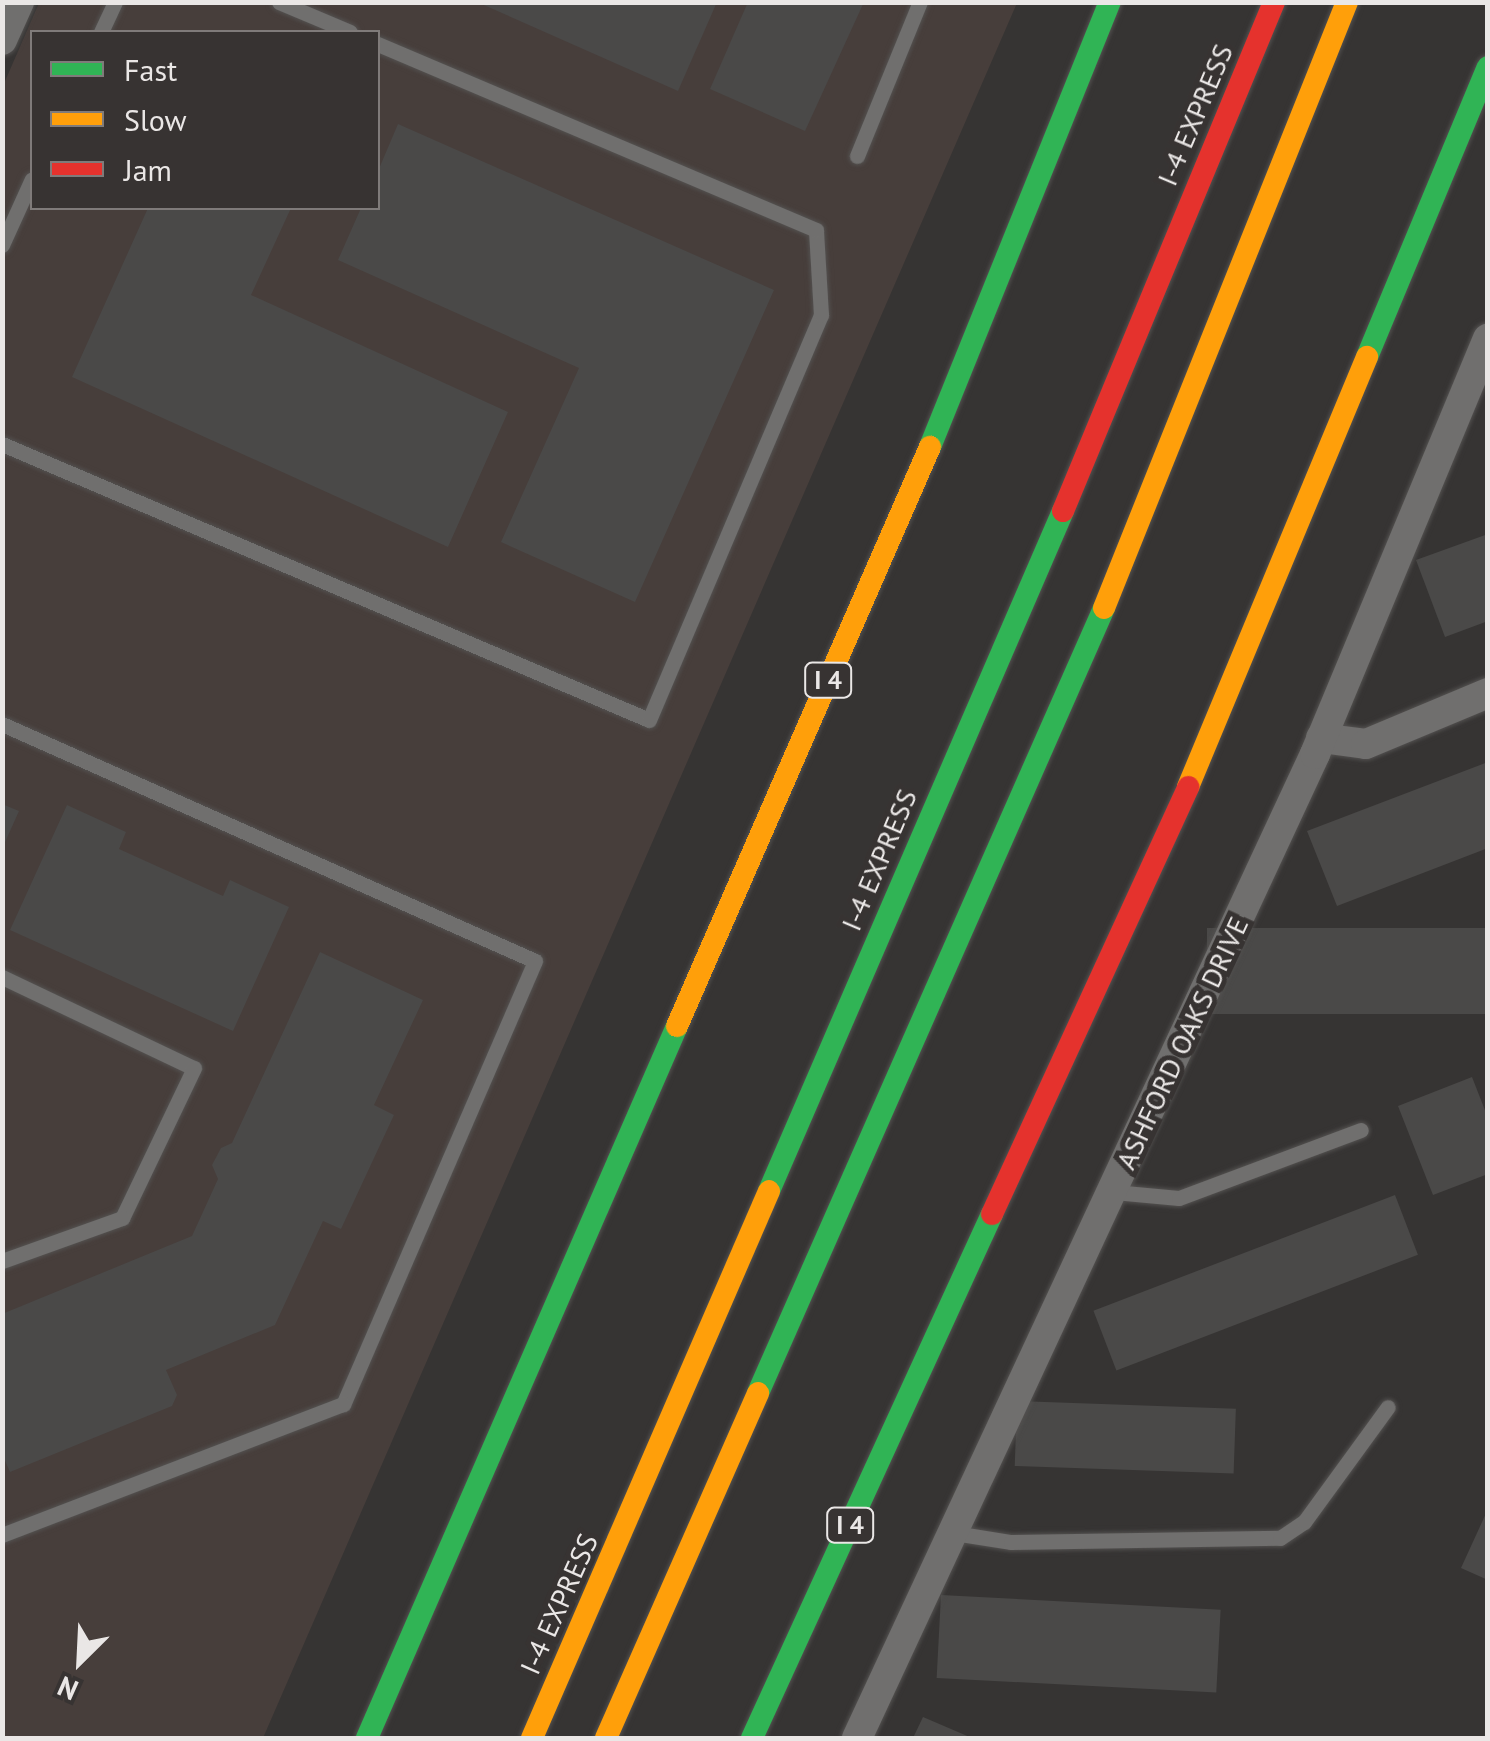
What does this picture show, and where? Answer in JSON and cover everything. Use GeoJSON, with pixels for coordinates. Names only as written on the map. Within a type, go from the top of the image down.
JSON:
{"type":"FeatureCollection","features":[{"type":"Feature","properties":{"kind":"highway","name":"I 4"},"geometry":{"type":"LineString","coordinates":[[367,1738],[978,336],[1110,2]]}},
{"type":"Feature","properties":{"kind":"highway","name":"I-4 EXPRESS"},"geometry":{"type":"LineString","coordinates":[[532,1738],[1052,537],[1274,2]]}},
{"type":"Feature","properties":{"kind":"highway"},"geometry":{"type":"LineString","coordinates":[[606,1738],[1104,611],[1347,2]]}},
{"type":"Feature","properties":{"kind":"highway","name":"I 4"},"geometry":{"type":"LineString","coordinates":[[752,1738],[1198,764],[1488,67]]}},
{"type":"Feature","properties":{"kind":"street"},"geometry":{"type":"LineString","coordinates":[[2,40],[19,2]]}},
{"type":"Feature","properties":{"kind":"street","name":"ASHFORD OAKS DRIVE"},"geometry":{"type":"LineString","coordinates":[[858,1738],[1322,738],[1488,339]]}},
{"type":"Feature","properties":{"kind":"street"},"geometry":{"type":"LineString","coordinates":[[1322,738],[1366,744],[1488,694]]}},
{"type":"Feature","properties":{"kind":"lane"},"geometry":{"type":"LineString","coordinates":[[101,30],[115,2]]}},
{"type":"Feature","properties":{"kind":"lane"},"geometry":{"type":"LineString","coordinates":[[279,2],[345,30]]}},
{"type":"Feature","properties":{"kind":"lane"},"geometry":{"type":"LineString","coordinates":[[857,156],[920,2]]}},
{"type":"Feature","properties":{"kind":"lane"},"geometry":{"type":"LineString","coordinates":[[2,444],[650,720],[820,315],[816,230],[380,45]]}},
{"type":"Feature","properties":{"kind":"lane"},"geometry":{"type":"LineString","coordinates":[[2,245],[30,183]]}},
{"type":"Feature","properties":{"kind":"lane"},"geometry":{"type":"LineString","coordinates":[[2,724],[535,961],[342,1404],[2,1534]]}},
{"type":"Feature","properties":{"kind":"lane"},"geometry":{"type":"LineString","coordinates":[[2,977],[194,1068],[122,1218],[2,1261]]}},
{"type":"Feature","properties":{"kind":"lane"},"geometry":{"type":"LineString","coordinates":[[1114,1192],[1180,1198],[1361,1130]]}},
{"type":"Feature","properties":{"kind":"lane"},"geometry":{"type":"LineString","coordinates":[[954,1533],[1011,1542],[1280,1538],[1304,1522],[1388,1407]]}},
{"type":"Feature","properties":{"kind":"shaded area"},"geometry":{"type":"Polygon","coordinates":[[[39,3],[1017,3],[263,1738],[3,1738],[2,88],[39,3]]]}},
{"type":"Feature","properties":{"kind":"building"},"geometry":{"type":"Polygon","coordinates":[[[477,2],[717,2],[678,91],[477,2]]]}},
{"type":"Feature","properties":{"kind":"building"},"geometry":{"type":"Polygon","coordinates":[[[748,2],[864,2],[805,131],[710,89],[748,2]]]}},
{"type":"Feature","properties":{"kind":"building"},"geometry":{"type":"Polygon","coordinates":[[[398,124],[774,290],[635,602],[501,542],[579,368],[338,260],[360,210],[380,210],[380,166],[398,124]]]}},
{"type":"Feature","properties":{"kind":"building"},"geometry":{"type":"Polygon","coordinates":[[[147,210],[290,210],[251,295],[508,412],[448,547],[72,377],[147,210]]]}},
{"type":"Feature","properties":{"kind":"building"},"geometry":{"type":"Polygon","coordinates":[[[1488,534],[1488,621],[1445,637],[1416,560],[1488,534]]]}},
{"type":"Feature","properties":{"kind":"building"},"geometry":{"type":"Polygon","coordinates":[[[1488,762],[1488,848],[1337,906],[1307,831],[1488,762]]]}},
{"type":"Feature","properties":{"kind":"building"},"geometry":{"type":"Polygon","coordinates":[[[2,804],[19,811],[2,849],[2,804]]]}},
{"type":"Feature","properties":{"kind":"building"},"geometry":{"type":"Polygon","coordinates":[[[67,805],[126,832],[119,849],[223,896],[230,880],[289,907],[233,1031],[10,930],[67,805]]]}},
{"type":"Feature","properties":{"kind":"building"},"geometry":{"type":"Polygon","coordinates":[[[1207,928],[1488,928],[1488,1014],[1207,1014],[1207,928]]]}},
{"type":"Feature","properties":{"kind":"building"},"geometry":{"type":"Polygon","coordinates":[[[320,952],[423,1000],[374,1105],[394,1115],[341,1229],[323,1221],[275,1325],[166,1370],[177,1395],[172,1406],[10,1472],[2,1454],[2,1314],[192,1236],[218,1179],[212,1165],[221,1148],[232,1143],[320,952]]]}},
{"type":"Feature","properties":{"kind":"building"},"geometry":{"type":"Polygon","coordinates":[[[1472,1077],[1488,1118],[1488,1174],[1433,1195],[1398,1106],[1472,1077]]]}},
{"type":"Feature","properties":{"kind":"building"},"geometry":{"type":"Polygon","coordinates":[[[1395,1195],[1418,1255],[1116,1371],[1093,1311],[1395,1195]]]}},
{"type":"Feature","properties":{"kind":"building"},"geometry":{"type":"Polygon","coordinates":[[[1017,1401],[1236,1409],[1234,1474],[1015,1466],[1017,1401]]]}},
{"type":"Feature","properties":{"kind":"building"},"geometry":{"type":"Polygon","coordinates":[[[1488,1509],[1488,1580],[1461,1568],[1488,1509]]]}},
{"type":"Feature","properties":{"kind":"building"},"geometry":{"type":"Polygon","coordinates":[[[941,1595],[1221,1610],[1216,1693],[937,1678],[941,1595]]]}},
{"type":"Feature","properties":{"kind":"building"},"geometry":{"type":"Polygon","coordinates":[[[923,1717],[972,1738],[913,1738],[923,1717]]]}},
{"type":"Feature","properties":{"kind":"traffic: fast"},"geometry":{"type":"LineString","coordinates":[[930,447],[1110,2]]}},
{"type":"Feature","properties":{"kind":"traffic: fast"},"geometry":{"type":"LineString","coordinates":[[1367,357],[1488,67]]}},
{"type":"Feature","properties":{"kind":"traffic: fast"},"geometry":{"type":"LineString","coordinates":[[769,1191],[1063,511]]}},
{"type":"Feature","properties":{"kind":"traffic: fast"},"geometry":{"type":"LineString","coordinates":[[758,1393],[1104,608]]}},
{"type":"Feature","properties":{"kind":"traffic: fast"},"geometry":{"type":"LineString","coordinates":[[367,1738],[677,1026]]}},
{"type":"Feature","properties":{"kind":"traffic: fast"},"geometry":{"type":"LineString","coordinates":[[752,1738],[992,1214]]}},
{"type":"Feature","properties":{"kind":"traffic: slow"},"geometry":{"type":"LineString","coordinates":[[1104,608],[1347,2]]}},
{"type":"Feature","properties":{"kind":"traffic: slow"},"geometry":{"type":"LineString","coordinates":[[1188,787],[1367,357]]}},
{"type":"Feature","properties":{"kind":"traffic: slow"},"geometry":{"type":"LineString","coordinates":[[677,1026],[930,447]]}},
{"type":"Feature","properties":{"kind":"traffic: slow"},"geometry":{"type":"LineString","coordinates":[[532,1738],[769,1191]]}},
{"type":"Feature","properties":{"kind":"traffic: slow"},"geometry":{"type":"LineString","coordinates":[[606,1738],[758,1393]]}},
{"type":"Feature","properties":{"kind":"traffic: jam"},"geometry":{"type":"LineString","coordinates":[[1063,511],[1274,2]]}},
{"type":"Feature","properties":{"kind":"traffic: jam"},"geometry":{"type":"LineString","coordinates":[[992,1214],[1188,787]]}}]}
